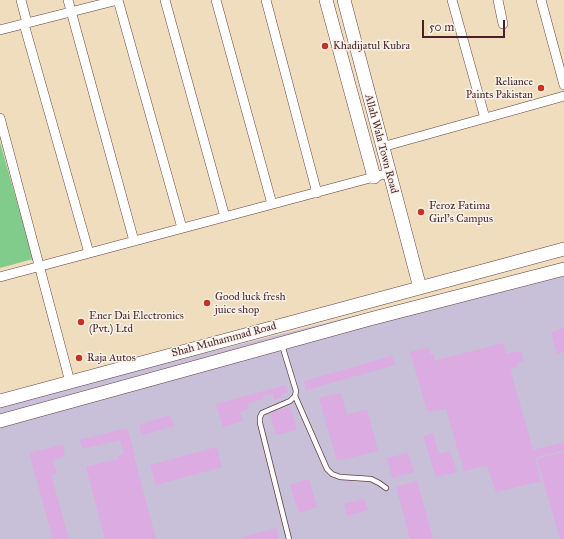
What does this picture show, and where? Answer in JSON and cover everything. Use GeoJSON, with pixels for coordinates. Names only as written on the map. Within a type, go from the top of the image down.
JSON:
{"type":"FeatureCollection","features":[{"type":"Feature","properties":{"kind":"main road","name":"Allah Wala Town Road"},"geometry":{"type":"LineString","coordinates":[[326,0],[374,177]]}},
{"type":"Feature","properties":{"kind":"main road","name":"Allah Wala Town Road"},"geometry":{"type":"LineString","coordinates":[[344,0],[417,288],[420,290],[423,297],[421,303],[416,308]]}},
{"type":"Feature","properties":{"kind":"main road","name":"Shah Muhammad Road"},"geometry":{"type":"LineString","coordinates":[[0,401],[564,249]]}},
{"type":"Feature","properties":{"kind":"main road","name":"Shah Muhammad Road"},"geometry":{"type":"LineString","coordinates":[[0,421],[380,316],[564,269]]}},
{"type":"Feature","properties":{"kind":"main road"},"geometry":{"type":"LineString","coordinates":[[376,299],[372,305],[372,308],[380,316]]}},
{"type":"Feature","properties":{"kind":"street"},"geometry":{"type":"LineString","coordinates":[[21,0],[89,253]]}},
{"type":"Feature","properties":{"kind":"street"},"geometry":{"type":"LineString","coordinates":[[68,0],[134,241]]}},
{"type":"Feature","properties":{"kind":"street"},"geometry":{"type":"LineString","coordinates":[[0,30],[118,0],[182,228]]}},
{"type":"Feature","properties":{"kind":"street"},"geometry":{"type":"LineString","coordinates":[[165,0],[225,217]]}},
{"type":"Feature","properties":{"kind":"street"},"geometry":{"type":"LineString","coordinates":[[216,0],[272,204]]}},
{"type":"Feature","properties":{"kind":"street"},"geometry":{"type":"LineString","coordinates":[[266,0],[317,193]]}},
{"type":"Feature","properties":{"kind":"street"},"geometry":{"type":"LineString","coordinates":[[452,0],[485,118]]}},
{"type":"Feature","properties":{"kind":"street"},"geometry":{"type":"LineString","coordinates":[[498,0],[503,24]]}},
{"type":"Feature","properties":{"kind":"street"},"geometry":{"type":"LineString","coordinates":[[541,0],[564,85]]}},
{"type":"Feature","properties":{"kind":"street"},"geometry":{"type":"LineString","coordinates":[[382,147],[564,96]]}},
{"type":"Feature","properties":{"kind":"street"},"geometry":{"type":"LineString","coordinates":[[0,118],[70,382]]}},
{"type":"Feature","properties":{"kind":"street"},"geometry":{"type":"LineString","coordinates":[[0,277],[389,173]]}},
{"type":"Feature","properties":{"kind":"lane"},"geometry":{"type":"LineString","coordinates":[[282,344],[296,391],[295,396],[327,469],[332,474],[340,477],[371,479],[386,488]]}},
{"type":"Feature","properties":{"kind":"lane"},"geometry":{"type":"LineString","coordinates":[[289,539],[260,423],[260,417],[262,413],[290,401],[295,396]]}},
{"type":"Feature","properties":{"kind":"shaded area"},"geometry":{"type":"Polygon","coordinates":[[[564,264],[564,539],[0,539],[0,406],[88,382],[564,264]]]}},
{"type":"Feature","properties":{"kind":"green space"},"geometry":{"type":"Polygon","coordinates":[[[0,142],[33,259],[0,268],[0,142]]]}},
{"type":"Feature","properties":{"kind":"building"},"geometry":{"type":"Polygon","coordinates":[[[564,328],[564,352],[557,354],[551,332],[564,328]]]}},
{"type":"Feature","properties":{"kind":"building"},"geometry":{"type":"Polygon","coordinates":[[[503,343],[506,354],[521,351],[524,362],[517,363],[519,367],[510,369],[533,450],[564,442],[564,450],[535,458],[541,481],[496,492],[487,465],[464,471],[446,409],[431,412],[427,410],[410,352],[428,348],[430,354],[434,354],[434,361],[503,343]]]}},
{"type":"Feature","properties":{"kind":"building"},"geometry":{"type":"Polygon","coordinates":[[[392,356],[395,365],[306,390],[304,381],[392,356]]]}},
{"type":"Feature","properties":{"kind":"building"},"geometry":{"type":"Polygon","coordinates":[[[286,385],[288,392],[281,394],[282,397],[274,400],[273,394],[263,396],[264,399],[247,403],[249,409],[240,412],[243,421],[223,427],[216,404],[286,385]]]}},
{"type":"Feature","properties":{"kind":"building"},"geometry":{"type":"Polygon","coordinates":[[[341,393],[347,415],[367,409],[378,451],[337,461],[319,398],[341,393]]]}},
{"type":"Feature","properties":{"kind":"building"},"geometry":{"type":"Polygon","coordinates":[[[290,407],[297,430],[276,435],[270,413],[290,407]]]}},
{"type":"Feature","properties":{"kind":"building"},"geometry":{"type":"Polygon","coordinates":[[[170,415],[174,426],[142,435],[139,425],[170,415]]]}},
{"type":"Feature","properties":{"kind":"building"},"geometry":{"type":"Polygon","coordinates":[[[127,428],[156,539],[105,539],[86,467],[118,459],[118,456],[124,454],[120,440],[82,449],[80,440],[127,428]]]}},
{"type":"Feature","properties":{"kind":"building"},"geometry":{"type":"Polygon","coordinates":[[[433,433],[439,454],[450,451],[457,472],[436,477],[423,436],[433,433]]]}},
{"type":"Feature","properties":{"kind":"building"},"geometry":{"type":"Polygon","coordinates":[[[63,445],[65,452],[63,457],[52,460],[57,474],[51,475],[69,539],[53,539],[29,453],[63,445]]]}},
{"type":"Feature","properties":{"kind":"building"},"geometry":{"type":"Polygon","coordinates":[[[217,447],[222,467],[156,485],[150,465],[217,447]]]}},
{"type":"Feature","properties":{"kind":"building"},"geometry":{"type":"Polygon","coordinates":[[[564,452],[564,539],[560,539],[537,459],[564,452]]]}},
{"type":"Feature","properties":{"kind":"building"},"geometry":{"type":"Polygon","coordinates":[[[408,453],[414,472],[392,478],[387,458],[408,453]]]}},
{"type":"Feature","properties":{"kind":"building"},"geometry":{"type":"Polygon","coordinates":[[[309,479],[317,507],[299,513],[290,485],[309,479]]]}},
{"type":"Feature","properties":{"kind":"building"},"geometry":{"type":"Polygon","coordinates":[[[417,481],[433,539],[410,539],[396,487],[417,481]]]}},
{"type":"Feature","properties":{"kind":"building"},"geometry":{"type":"Polygon","coordinates":[[[364,499],[368,510],[347,516],[344,504],[364,499]]]}},
{"type":"Feature","properties":{"kind":"building"},"geometry":{"type":"Polygon","coordinates":[[[276,528],[279,539],[245,539],[244,537],[276,528]]]}},
{"type":"Feature","properties":{"kind":"place","name":"Khadijatul Kubra"},"geometry":{"type":"Point","coordinates":[325,46]}},
{"type":"Feature","properties":{"kind":"place","name":"Reliance Paints Pakistan"},"geometry":{"type":"Point","coordinates":[541,88]}},
{"type":"Feature","properties":{"kind":"place","name":"Feroz Fatima Girl's Campus"},"geometry":{"type":"Point","coordinates":[421,212]}},
{"type":"Feature","properties":{"kind":"place","name":"Good luck fresh juice shop"},"geometry":{"type":"Point","coordinates":[207,303]}},
{"type":"Feature","properties":{"kind":"place","name":"Ener Dai Electronics (Pvt.) Ltd"},"geometry":{"type":"Point","coordinates":[81,322]}},
{"type":"Feature","properties":{"kind":"place","name":"Raja Autos"},"geometry":{"type":"Point","coordinates":[79,358]}}]}
